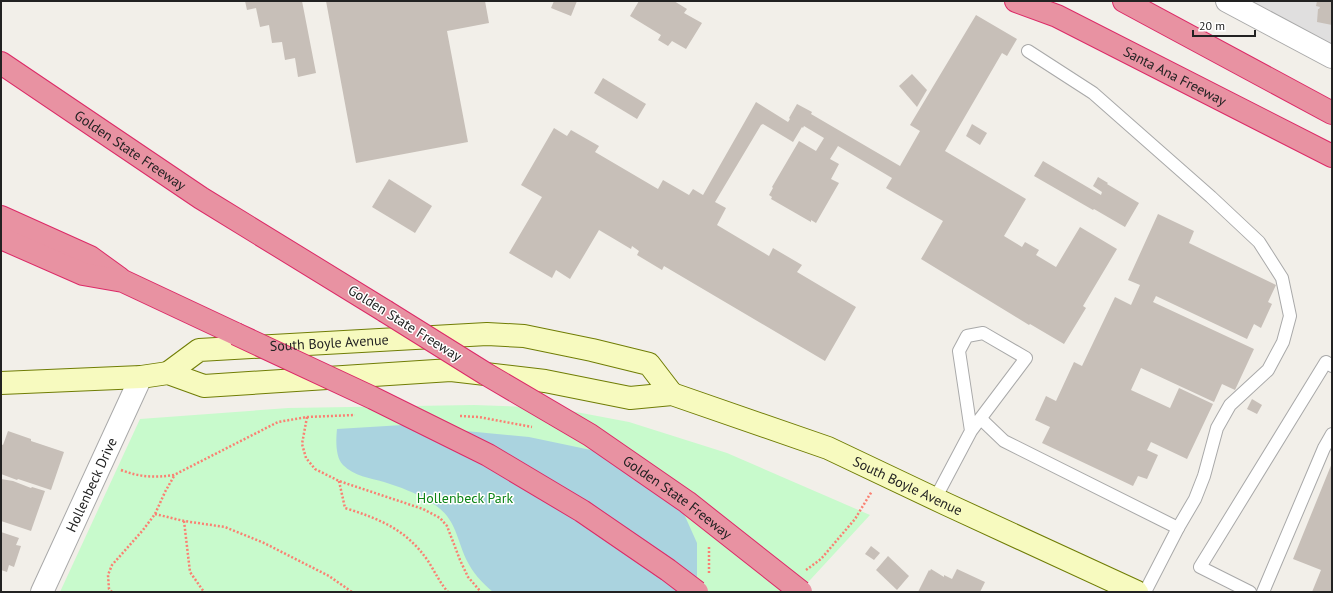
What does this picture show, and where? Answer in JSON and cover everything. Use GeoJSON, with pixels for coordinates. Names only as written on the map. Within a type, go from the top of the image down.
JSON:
{"type":"FeatureCollection","features":[{"type":"Feature","properties":{"kind":"highway","name":"Santa Ana Freeway"},"geometry":{"type":"LineString","coordinates":[[1016,1],[1057,16],[1332,156]]}},
{"type":"Feature","properties":{"kind":"highway"},"geometry":{"type":"LineString","coordinates":[[1126,1],[1332,96]]}},
{"type":"Feature","properties":{"kind":"highway"},"geometry":{"type":"LineString","coordinates":[[1126,1],[1332,113]]}},
{"type":"Feature","properties":{"kind":"highway","name":"Golden State Freeway"},"geometry":{"type":"LineString","coordinates":[[1,63],[22,79],[201,198],[486,374],[590,435],[802,582]]}},
{"type":"Feature","properties":{"kind":"highway"},"geometry":{"type":"LineString","coordinates":[[1304,142],[1332,167]]}},
{"type":"Feature","properties":{"kind":"highway"},"geometry":{"type":"LineString","coordinates":[[1,217],[90,257],[123,281],[373,398],[488,455],[582,511],[668,570],[703,585]]}},
{"type":"Feature","properties":{"kind":"highway"},"geometry":{"type":"LineString","coordinates":[[1,238],[83,274],[123,281]]}},
{"type":"Feature","properties":{"kind":"main road","name":"South Boyle Avenue"},"geometry":{"type":"LineString","coordinates":[[168,374],[199,350],[487,334],[524,336],[592,350],[649,364],[672,394]]}},
{"type":"Feature","properties":{"kind":"main road","name":"South Boyle Avenue"},"geometry":{"type":"LineString","coordinates":[[1,383],[141,377],[168,374],[204,386],[451,370],[545,381],[630,398],[672,394],[828,448],[934,499],[1137,592]]}},
{"type":"Feature","properties":{"kind":"street"},"geometry":{"type":"LineString","coordinates":[[1227,1],[1332,57]]}},
{"type":"Feature","properties":{"kind":"street","name":"Hollenbeck Drive"},"geometry":{"type":"LineString","coordinates":[[42,592],[141,377]]}},
{"type":"Feature","properties":{"kind":"lane"},"geometry":{"type":"LineString","coordinates":[[1028,51],[1093,93],[1211,197],[1259,242],[1282,278],[1290,316],[1283,342],[1268,370],[1230,406],[1217,428],[1204,476],[1195,499],[1178,528],[1145,592]]}},
{"type":"Feature","properties":{"kind":"lane"},"geometry":{"type":"LineString","coordinates":[[934,499],[971,431],[1026,358],[983,334],[968,336],[959,352],[971,431]]}},
{"type":"Feature","properties":{"kind":"lane"},"geometry":{"type":"LineString","coordinates":[[1250,592],[1200,566],[1326,362],[1332,366]]}},
{"type":"Feature","properties":{"kind":"lane"},"geometry":{"type":"LineString","coordinates":[[981,419],[1004,441],[1178,528]]}},
{"type":"Feature","properties":{"kind":"lane"},"geometry":{"type":"LineString","coordinates":[[1263,592],[1324,448],[1332,434]]}},
{"type":"Feature","properties":{"kind":"path"},"geometry":{"type":"LineString","coordinates":[[102,463],[132,474],[159,478],[174,475],[278,422],[307,417],[361,414]]}},
{"type":"Feature","properties":{"kind":"path"},"geometry":{"type":"LineString","coordinates":[[455,415],[479,417],[533,427]]}},
{"type":"Feature","properties":{"kind":"path"},"geometry":{"type":"LineString","coordinates":[[307,417],[302,444],[306,458],[315,468],[339,481],[423,508],[440,518],[447,526],[468,577],[481,592]]}},
{"type":"Feature","properties":{"kind":"path"},"geometry":{"type":"LineString","coordinates":[[802,582],[855,519],[883,474]]}},
{"type":"Feature","properties":{"kind":"path"},"geometry":{"type":"LineString","coordinates":[[112,592],[109,589],[108,575],[112,565],[140,535],[155,514],[174,475]]}},
{"type":"Feature","properties":{"kind":"path"},"geometry":{"type":"LineString","coordinates":[[339,481],[345,508],[371,516],[393,526],[411,540],[428,561],[442,585],[448,592]]}},
{"type":"Feature","properties":{"kind":"path"},"geometry":{"type":"LineString","coordinates":[[155,514],[184,521],[225,526],[257,540],[329,576],[352,592]]}},
{"type":"Feature","properties":{"kind":"path"},"geometry":{"type":"LineString","coordinates":[[184,521],[190,572],[204,592]]}},
{"type":"Feature","properties":{"kind":"path"},"geometry":{"type":"LineString","coordinates":[[703,585],[710,572],[708,542]]}},
{"type":"Feature","properties":{"kind":"shaded area"},"geometry":{"type":"Polygon","coordinates":[[[1243,1],[1332,1],[1332,49],[1243,1]]]}},
{"type":"Feature","properties":{"kind":"green space","name":"Hollenbeck Park"},"geometry":{"type":"Polygon","coordinates":[[[474,405],[555,408],[629,422],[727,453],[870,515],[799,592],[60,592],[140,419],[288,408],[474,405]]]}},
{"type":"Feature","properties":{"kind":"water"},"geometry":{"type":"Polygon","coordinates":[[[403,425],[529,437],[610,454],[680,505],[697,543],[697,582],[692,592],[493,592],[471,569],[454,527],[445,513],[438,507],[408,490],[352,472],[340,462],[336,438],[337,429],[403,425]]]}},
{"type":"Feature","properties":{"kind":"building"},"geometry":{"type":"Polygon","coordinates":[[[245,1],[302,1],[316,73],[298,77],[295,58],[285,60],[282,42],[272,43],[269,25],[260,27],[256,8],[247,10],[245,1]]]}},
{"type":"Feature","properties":{"kind":"building"},"geometry":{"type":"Polygon","coordinates":[[[326,1],[485,1],[489,23],[447,31],[468,142],[356,163],[326,1]]]}},
{"type":"Feature","properties":{"kind":"building"},"geometry":{"type":"Polygon","coordinates":[[[554,1],[577,1],[571,16],[551,8],[554,1]]]}},
{"type":"Feature","properties":{"kind":"building"},"geometry":{"type":"Polygon","coordinates":[[[639,1],[674,1],[687,9],[684,13],[702,23],[686,49],[672,41],[668,46],[658,40],[661,35],[630,16],[639,1]]]}},
{"type":"Feature","properties":{"kind":"building"},"geometry":{"type":"Polygon","coordinates":[[[1317,1],[1332,1],[1332,25],[1317,22],[1318,9],[1320,7],[1316,6],[1317,1]]]}},
{"type":"Feature","properties":{"kind":"building"},"geometry":{"type":"Polygon","coordinates":[[[976,15],[1017,39],[1007,56],[1002,53],[945,151],[1026,199],[1004,236],[1022,247],[1025,242],[1039,250],[1036,255],[1056,267],[1080,227],[1117,249],[1083,306],[1086,308],[1064,344],[1030,324],[1029,325],[921,259],[943,221],[886,188],[892,178],[838,146],[830,159],[839,164],[831,179],[839,183],[816,223],[811,220],[811,222],[771,199],[772,197],[769,195],[773,188],[772,187],[799,141],[816,151],[824,138],[804,126],[793,142],[763,124],[761,125],[715,202],[726,208],[717,225],[769,256],[773,248],[802,265],[797,272],[856,307],[825,361],[664,266],[662,270],[637,255],[639,251],[632,246],[631,249],[599,230],[570,279],[556,270],[552,278],[509,253],[542,197],[521,185],[554,128],[567,136],[571,130],[599,146],[595,152],[658,189],[663,180],[689,195],[693,189],[703,195],[756,102],[788,122],[797,104],[812,112],[811,114],[900,166],[920,131],[910,125],[976,15]]]}},
{"type":"Feature","properties":{"kind":"building"},"geometry":{"type":"Polygon","coordinates":[[[912,74],[927,90],[917,107],[899,86],[912,74]]]}},
{"type":"Feature","properties":{"kind":"building"},"geometry":{"type":"Polygon","coordinates":[[[603,78],[646,104],[637,119],[594,93],[603,78]]]}},
{"type":"Feature","properties":{"kind":"building"},"geometry":{"type":"Polygon","coordinates":[[[972,124],[987,133],[980,145],[966,136],[972,124]]]}},
{"type":"Feature","properties":{"kind":"building"},"geometry":{"type":"Polygon","coordinates":[[[1043,161],[1101,195],[1102,192],[1093,186],[1098,177],[1139,203],[1125,227],[1034,176],[1043,161]]]}},
{"type":"Feature","properties":{"kind":"building"},"geometry":{"type":"Polygon","coordinates":[[[389,179],[432,206],[415,233],[372,207],[389,179]]]}},
{"type":"Feature","properties":{"kind":"building"},"geometry":{"type":"Polygon","coordinates":[[[1158,214],[1194,231],[1189,243],[1276,285],[1268,302],[1272,304],[1261,328],[1254,324],[1247,339],[1156,296],[1153,302],[1254,349],[1235,390],[1222,384],[1214,402],[1141,368],[1131,390],[1170,408],[1179,388],[1213,404],[1187,459],[1151,442],[1147,450],[1158,455],[1147,479],[1138,476],[1133,486],[1042,443],[1050,427],[1035,420],[1046,396],[1056,401],[1074,362],[1082,366],[1115,297],[1131,305],[1140,285],[1128,280],[1158,214]]]}},
{"type":"Feature","properties":{"kind":"building"},"geometry":{"type":"Polygon","coordinates":[[[1252,399],[1262,405],[1257,414],[1247,409],[1252,399]]]}},
{"type":"Feature","properties":{"kind":"building"},"geometry":{"type":"Polygon","coordinates":[[[8,431],[31,439],[31,441],[64,452],[51,490],[1,474],[1,444],[3,445],[8,431]]]}},
{"type":"Feature","properties":{"kind":"building"},"geometry":{"type":"Polygon","coordinates":[[[1332,463],[1332,592],[1312,592],[1321,570],[1293,559],[1332,463]]]}},
{"type":"Feature","properties":{"kind":"building"},"geometry":{"type":"Polygon","coordinates":[[[1,479],[13,481],[31,488],[45,491],[31,531],[1,521],[1,479]]]}},
{"type":"Feature","properties":{"kind":"building"},"geometry":{"type":"Polygon","coordinates":[[[1,532],[19,538],[16,545],[21,546],[14,567],[9,565],[7,572],[1,570],[1,532]]]}},
{"type":"Feature","properties":{"kind":"building"},"geometry":{"type":"Polygon","coordinates":[[[871,546],[880,553],[874,560],[865,554],[871,546]]]}},
{"type":"Feature","properties":{"kind":"building"},"geometry":{"type":"Polygon","coordinates":[[[888,556],[909,576],[897,590],[876,570],[888,556]]]}},
{"type":"Feature","properties":{"kind":"building"},"geometry":{"type":"Polygon","coordinates":[[[931,569],[944,577],[944,575],[952,579],[957,569],[985,582],[980,592],[918,592],[929,570],[930,571],[931,569]]]}}]}
